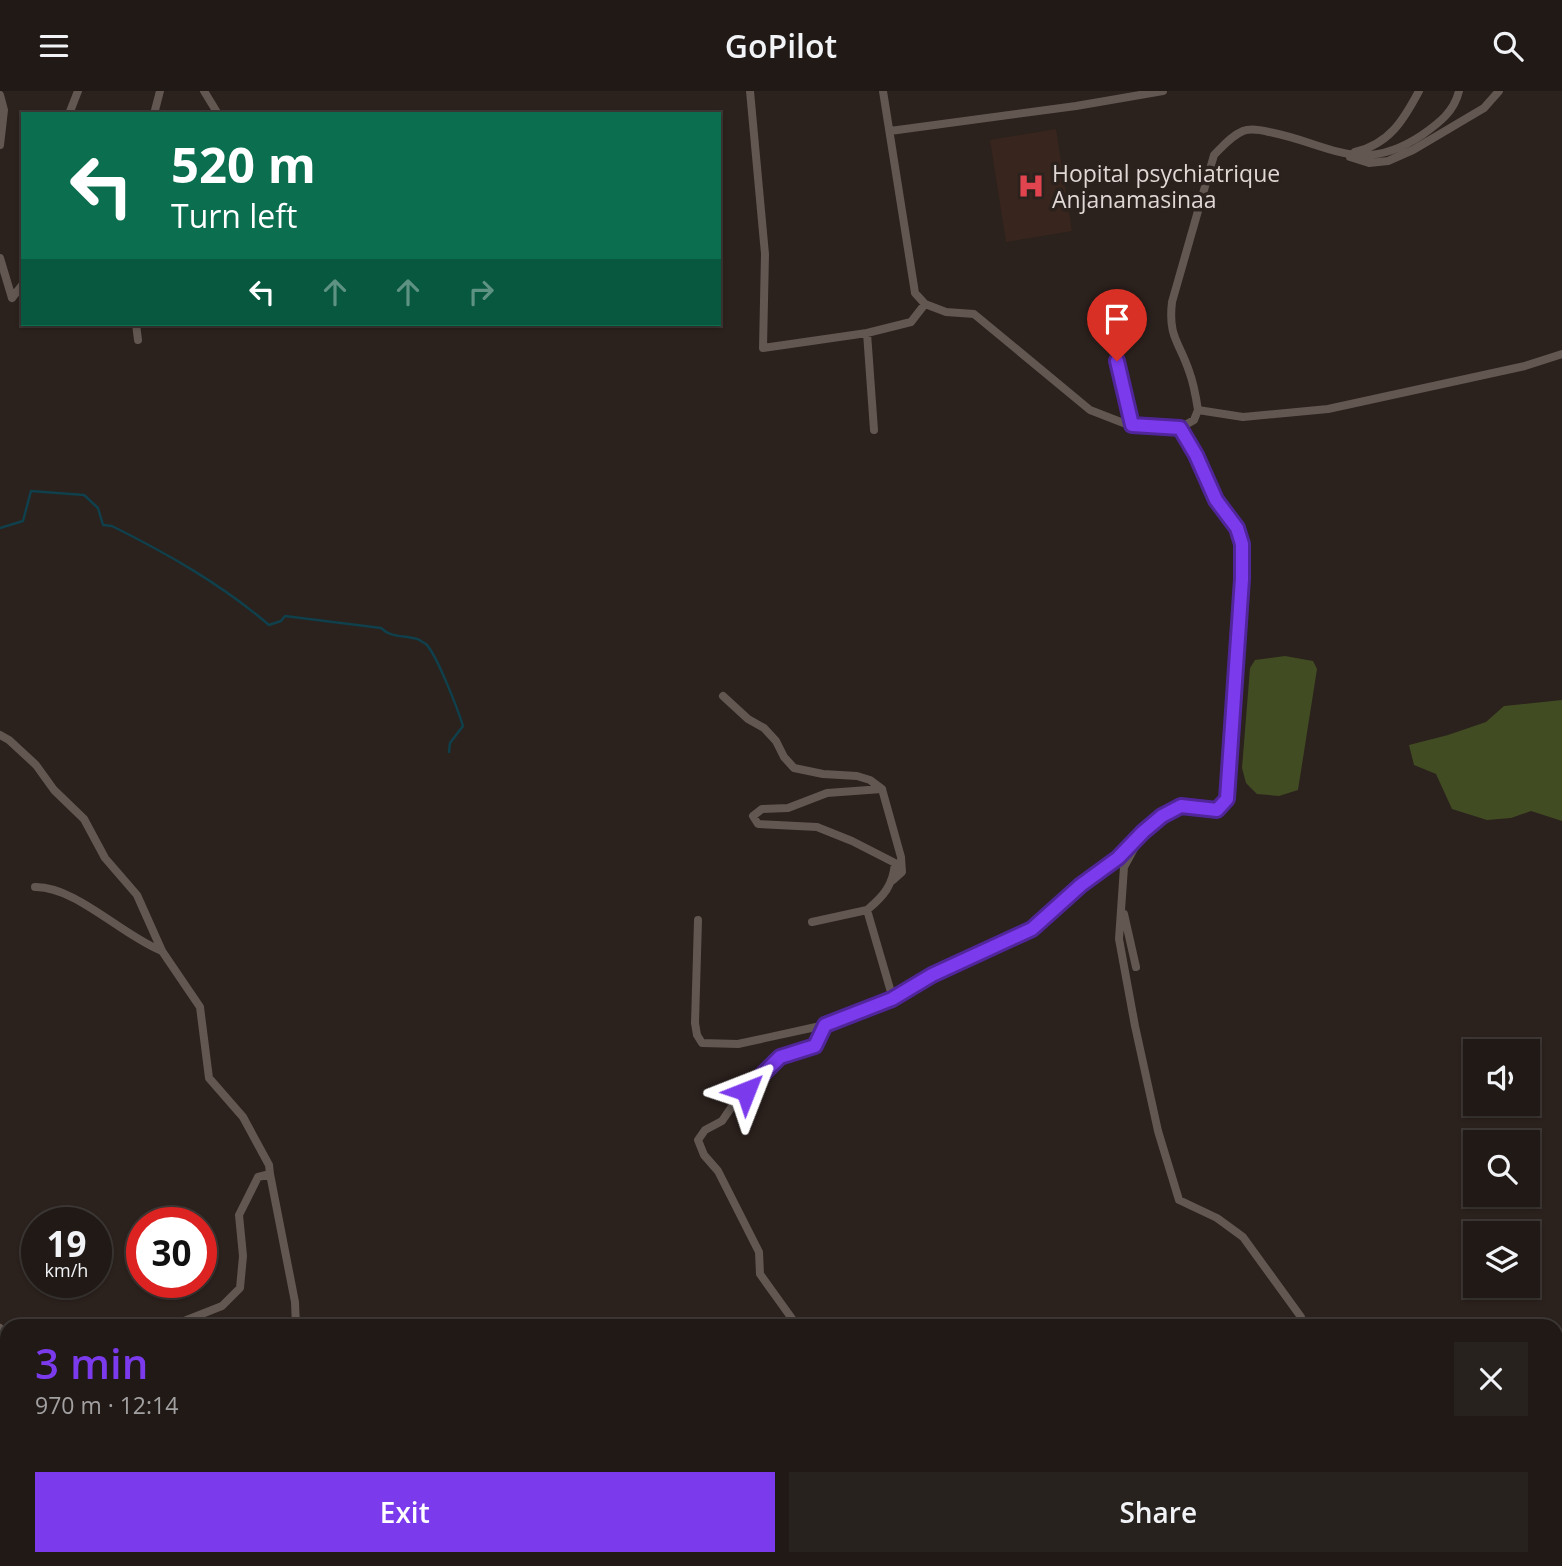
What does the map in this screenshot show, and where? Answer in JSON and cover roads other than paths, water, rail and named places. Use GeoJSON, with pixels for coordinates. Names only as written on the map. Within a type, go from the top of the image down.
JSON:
{"type":"FeatureCollection","features":[{"type":"Feature","properties":{"kind":"street"},"geometry":{"type":"LineString","coordinates":[[70,112],[78,91]]}},
{"type":"Feature","properties":{"kind":"street"},"geometry":{"type":"LineString","coordinates":[[155,112],[160,91]]}},
{"type":"Feature","properties":{"kind":"street"},"geometry":{"type":"LineString","coordinates":[[204,91],[217,112]]}},
{"type":"Feature","properties":{"kind":"street"},"geometry":{"type":"LineString","coordinates":[[750,91],[765,254],[763,348],[867,333],[911,322],[925,304]]}},
{"type":"Feature","properties":{"kind":"street"},"geometry":{"type":"LineString","coordinates":[[883,91],[915,293],[925,304],[946,311],[974,314],[1090,410],[1132,425],[1180,428],[1194,420],[1198,410],[1188,368],[1171,333],[1172,302],[1214,155],[1227,141],[1245,130],[1278,133],[1346,155],[1359,162],[1388,161],[1469,118],[1484,108],[1499,91]]}},
{"type":"Feature","properties":{"kind":"street"},"geometry":{"type":"LineString","coordinates":[[890,131],[1076,106],[1163,91]]}},
{"type":"Feature","properties":{"kind":"street"},"geometry":{"type":"LineString","coordinates":[[1346,155],[1369,149],[1387,138],[1408,113],[1419,91]]}},
{"type":"Feature","properties":{"kind":"street"},"geometry":{"type":"LineString","coordinates":[[1346,155],[1385,153],[1409,144],[1449,113],[1459,91]]}},
{"type":"Feature","properties":{"kind":"street"},"geometry":{"type":"LineString","coordinates":[[0,96],[4,110],[0,145]]}},
{"type":"Feature","properties":{"kind":"street"},"geometry":{"type":"LineString","coordinates":[[0,258],[12,298],[21,287]]}},
{"type":"Feature","properties":{"kind":"street"},"geometry":{"type":"LineString","coordinates":[[136,326],[138,340]]}},
{"type":"Feature","properties":{"kind":"street"},"geometry":{"type":"LineString","coordinates":[[1111,331],[1132,425]]}},
{"type":"Feature","properties":{"kind":"street"},"geometry":{"type":"LineString","coordinates":[[867,333],[874,430]]}},
{"type":"Feature","properties":{"kind":"street"},"geometry":{"type":"LineString","coordinates":[[1198,410],[1243,417],[1328,409],[1525,366],[1562,354]]}},
{"type":"Feature","properties":{"kind":"street"},"geometry":{"type":"LineString","coordinates":[[698,920],[695,1023],[697,1035],[702,1043],[738,1044],[825,1025],[892,999],[932,975],[1032,929],[1081,885],[1118,858],[1162,816],[1181,806],[1217,810],[1227,799],[1242,544],[1237,528],[1216,500],[1196,455],[1180,428]]}},
{"type":"Feature","properties":{"kind":"street"},"geometry":{"type":"LineString","coordinates":[[723,696],[748,719],[764,728],[794,768],[823,774],[857,776],[870,780],[882,789],[901,857],[902,871],[882,897],[867,910],[812,922]]}},
{"type":"Feature","properties":{"kind":"street"},"geometry":{"type":"LineString","coordinates":[[0,736],[9,740],[36,765],[54,790],[84,819],[105,858],[137,895],[162,951],[200,1007],[209,1078],[243,1117],[269,1165],[295,1302],[296,1319]]}},
{"type":"Feature","properties":{"kind":"street"},"geometry":{"type":"LineString","coordinates":[[882,789],[827,793],[788,808],[762,809],[754,816],[758,824],[817,827],[852,841],[895,863],[893,880]]}},
{"type":"Feature","properties":{"kind":"street"},"geometry":{"type":"LineString","coordinates":[[1143,832],[1124,867],[1119,939],[1158,1131],[1179,1200],[1217,1218],[1243,1237],[1301,1319]]}},
{"type":"Feature","properties":{"kind":"street"},"geometry":{"type":"LineString","coordinates":[[35,887],[49,887],[76,899],[143,943],[162,951]]}},
{"type":"Feature","properties":{"kind":"street"},"geometry":{"type":"LineString","coordinates":[[1122,905],[1136,967]]}},
{"type":"Feature","properties":{"kind":"street"},"geometry":{"type":"LineString","coordinates":[[867,910],[892,999]]}},
{"type":"Feature","properties":{"kind":"street"},"geometry":{"type":"LineString","coordinates":[[792,1319],[760,1273],[759,1252],[718,1171],[704,1154],[698,1140],[705,1130],[722,1121],[735,1102],[780,1057],[815,1046],[825,1025]]}},
{"type":"Feature","properties":{"kind":"street"},"geometry":{"type":"LineString","coordinates":[[189,1319],[222,1306],[240,1288],[243,1256],[239,1215],[258,1177],[270,1174]]}},
{"type":"Feature","properties":{"kind":"waterway"},"geometry":{"type":"LineString","coordinates":[[0,528],[23,521],[31,491],[84,495],[98,508],[103,525],[112,526],[194,571],[269,625],[281,621],[285,616],[381,628],[393,635],[419,640],[426,644],[436,659],[463,726],[450,743],[449,752]]}},
{"type":"Feature","properties":{"kind":"place","name":"Hopital psychiatrique Anjanamasinaa"},"geometry":{"type":"Point","coordinates":[1031,186]}}]}
